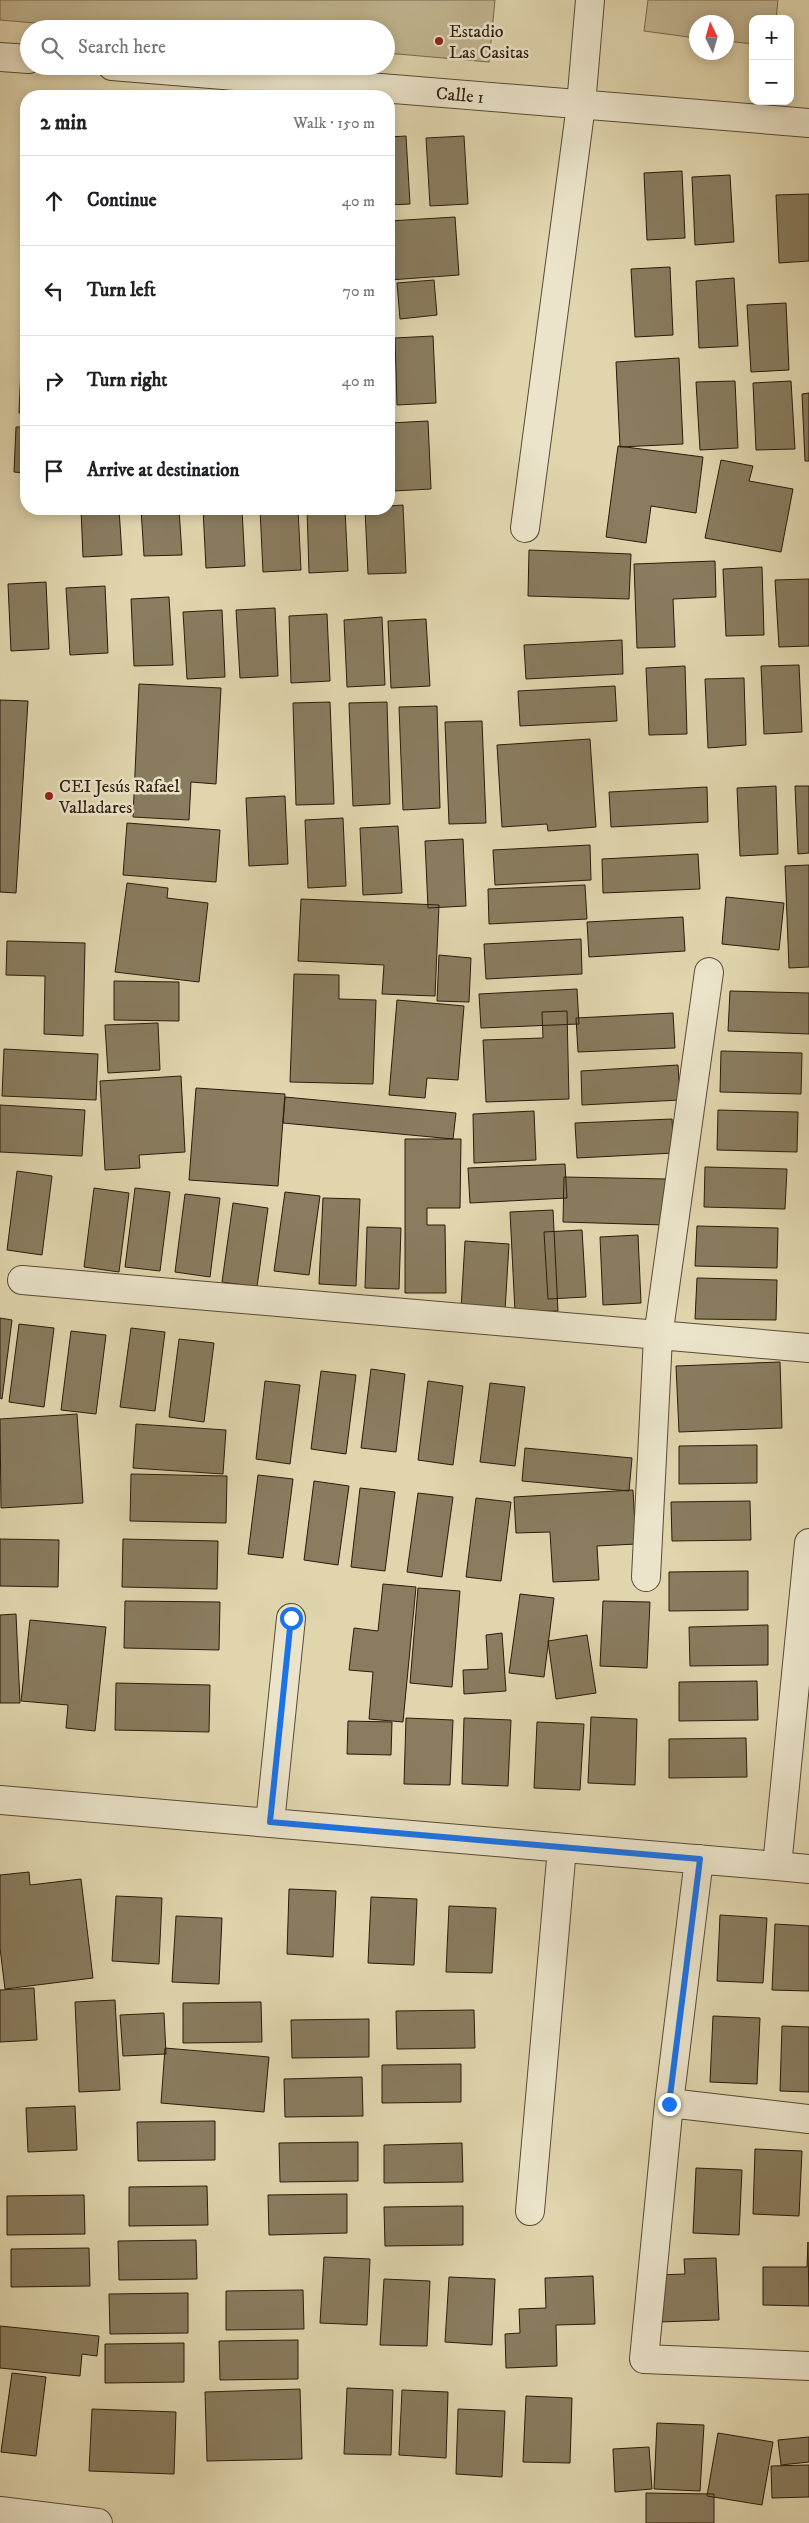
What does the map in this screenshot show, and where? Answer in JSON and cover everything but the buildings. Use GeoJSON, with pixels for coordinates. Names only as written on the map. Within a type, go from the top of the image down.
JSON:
{"type":"FeatureCollection","features":[{"type":"Feature","properties":{"kind":"street"},"geometry":{"type":"LineString","coordinates":[[525,528],[580,105],[590,0]]}},
{"type":"Feature","properties":{"kind":"street"},"geometry":{"type":"LineString","coordinates":[[0,57],[20,58]]}},
{"type":"Feature","properties":{"kind":"street","name":"Calle 1"},"geometry":{"type":"LineString","coordinates":[[220,75],[809,123]]}},
{"type":"Feature","properties":{"kind":"street"},"geometry":{"type":"LineString","coordinates":[[646,1577],[658,1337],[709,972]]}},
{"type":"Feature","properties":{"kind":"street"},"geometry":{"type":"LineString","coordinates":[[22,1280],[658,1337],[809,1348]]}},
{"type":"Feature","properties":{"kind":"street"},"geometry":{"type":"LineString","coordinates":[[777,1866],[809,1543]]}},
{"type":"Feature","properties":{"kind":"street"},"geometry":{"type":"LineString","coordinates":[[270,1822],[291,1618]]}},
{"type":"Feature","properties":{"kind":"street"},"geometry":{"type":"LineString","coordinates":[[0,1800],[809,1869]]}},
{"type":"Feature","properties":{"kind":"street"},"geometry":{"type":"LineString","coordinates":[[530,2211],[562,1848]]}},
{"type":"Feature","properties":{"kind":"street"},"geometry":{"type":"LineString","coordinates":[[700,1859],[669,2104],[644,2359],[809,2366]]}},
{"type":"Feature","properties":{"kind":"street"},"geometry":{"type":"LineString","coordinates":[[669,2104],[809,2119]]}},
{"type":"Feature","properties":{"kind":"street"},"geometry":{"type":"LineString","coordinates":[[0,2511],[98,2523]]}},
{"type":"Feature","properties":{"kind":"shaded area","name":"Estadio Las Casitas"},"geometry":{"type":"Polygon","coordinates":[[[0,0],[495,0],[489,62],[395,54],[395,20],[20,20],[20,22],[0,20],[0,0]]]}},
{"type":"Feature","properties":{"kind":"shaded area"},"geometry":{"type":"Polygon","coordinates":[[[648,0],[778,0],[776,15],[749,15],[749,44],[734,42],[734,15],[689,15],[689,37],[644,31],[648,0]]]}},
{"type":"Feature","properties":{"kind":"place","name":"Estadio Las Casitas"},"geometry":{"type":"Point","coordinates":[439,41]}},
{"type":"Feature","properties":{"kind":"place","name":"CEI Jesús Rafael Valladares"},"geometry":{"type":"Point","coordinates":[49,796]}},
{"type":"Feature","properties":{"kind":"route"},"geometry":{"type":"LineString","coordinates":[[291,1618],[270,1822],[700,1859],[669,2104]]}}]}
